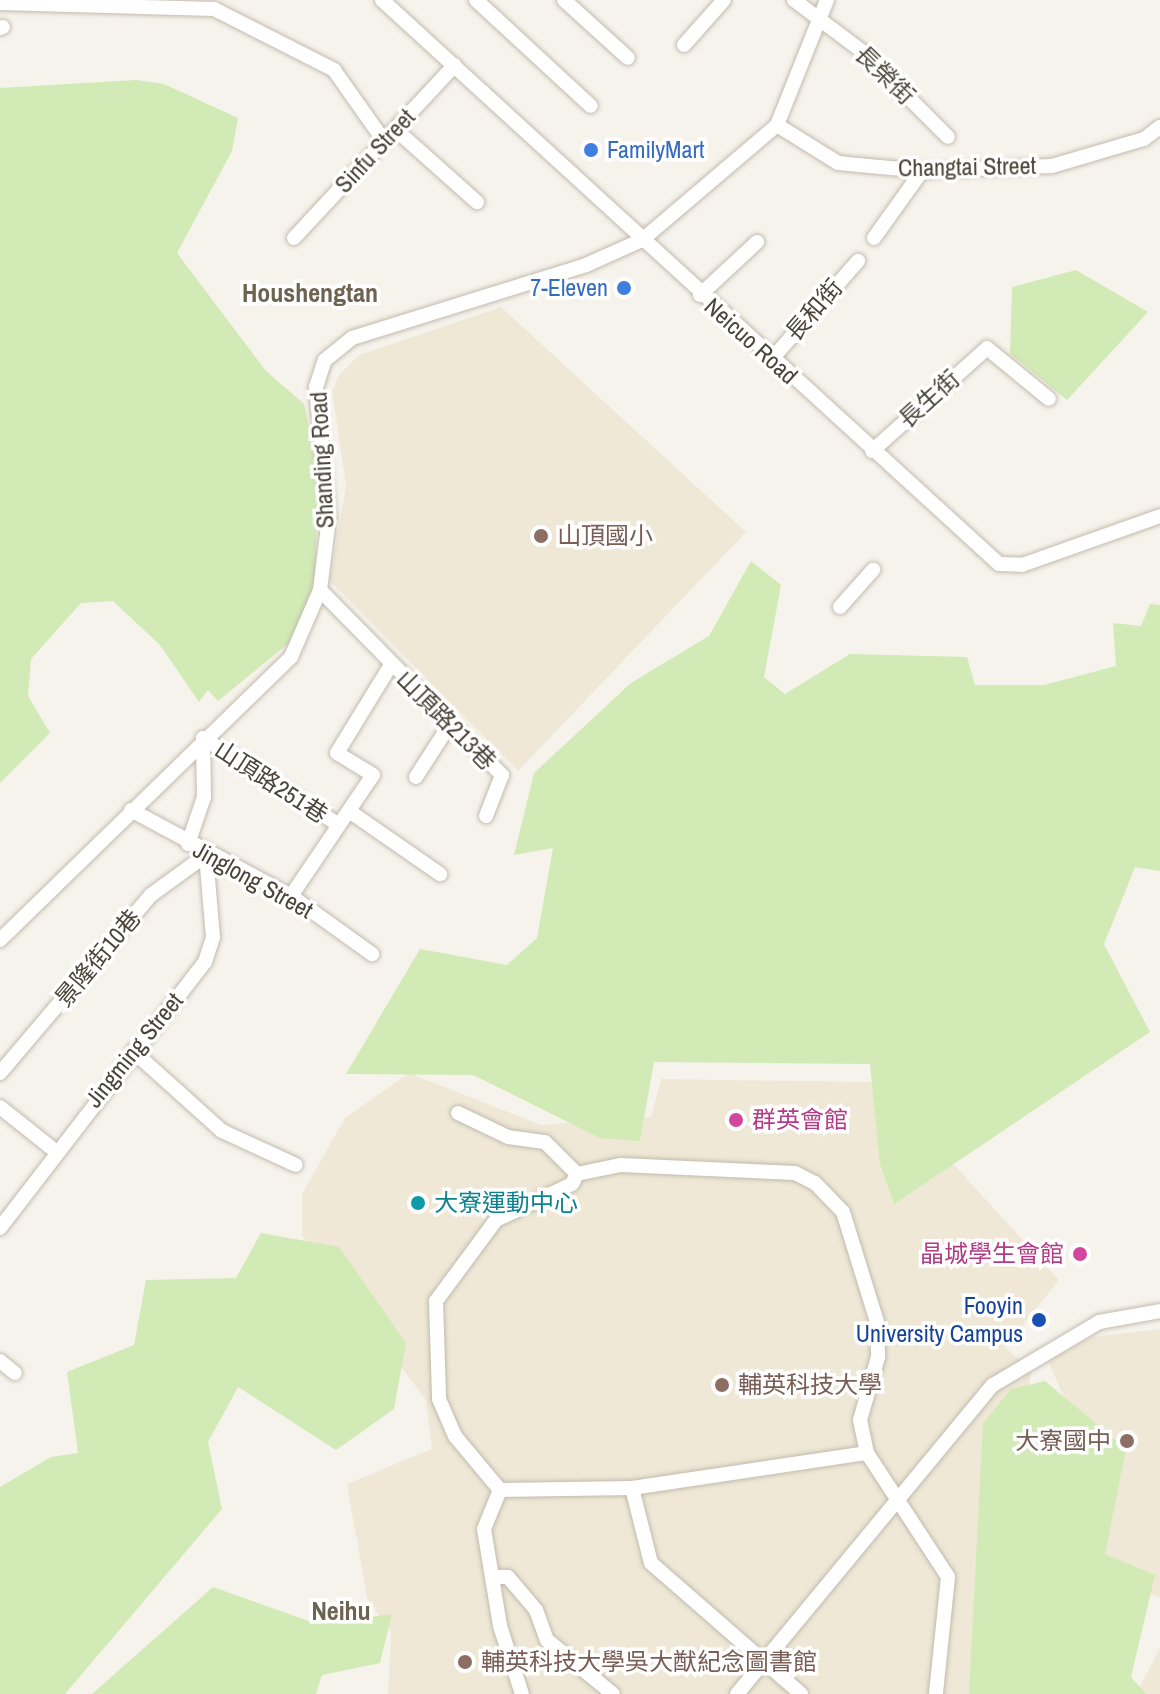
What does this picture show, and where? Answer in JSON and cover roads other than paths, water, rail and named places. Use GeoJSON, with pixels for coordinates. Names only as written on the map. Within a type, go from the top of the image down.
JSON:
{"type":"FeatureCollection","features":[{"type":"Feature","properties":{"kind":"street","name":"Neicuo Road"},"geometry":{"type":"LineString","coordinates":[[382,0],[771,360],[999,564],[1022,565],[1160,516]]}},
{"type":"Feature","properties":{"kind":"street"},"geometry":{"type":"LineString","coordinates":[[476,0],[591,106]]}},
{"type":"Feature","properties":{"kind":"street"},"geometry":{"type":"LineString","coordinates":[[564,0],[628,58]]}},
{"type":"Feature","properties":{"kind":"street"},"geometry":{"type":"LineString","coordinates":[[684,45],[724,0]]}},
{"type":"Feature","properties":{"kind":"street","name":"長榮街"},"geometry":{"type":"LineString","coordinates":[[794,0],[821,15],[948,137]]}},
{"type":"Feature","properties":{"kind":"street","name":"Shanding Road"},"geometry":{"type":"LineString","coordinates":[[0,940],[203,738],[284,668],[320,590],[329,518],[316,387],[325,360],[352,338],[642,240],[777,125],[827,0]]}},
{"type":"Feature","properties":{"kind":"street"},"geometry":{"type":"LineString","coordinates":[[0,3],[214,9],[334,70],[384,141]]}},
{"type":"Feature","properties":{"kind":"street","name":"Sinfu Street"},"geometry":{"type":"LineString","coordinates":[[294,238],[455,65]]}},
{"type":"Feature","properties":{"kind":"street","name":"Changtai Street"},"geometry":{"type":"LineString","coordinates":[[777,125],[838,163],[922,171],[1052,166],[1144,139],[1160,127]]}},
{"type":"Feature","properties":{"kind":"street"},"geometry":{"type":"LineString","coordinates":[[395,129],[477,202]]}},
{"type":"Feature","properties":{"kind":"street"},"geometry":{"type":"LineString","coordinates":[[874,238],[922,171]]}},
{"type":"Feature","properties":{"kind":"street"},"geometry":{"type":"LineString","coordinates":[[700,295],[757,242]]}},
{"type":"Feature","properties":{"kind":"street","name":"長和街"},"geometry":{"type":"LineString","coordinates":[[771,360],[858,261]]}},
{"type":"Feature","properties":{"kind":"street","name":"長生街"},"geometry":{"type":"LineString","coordinates":[[872,451],[987,348],[1049,399]]}},
{"type":"Feature","properties":{"kind":"street"},"geometry":{"type":"LineString","coordinates":[[840,607],[873,570]]}},
{"type":"Feature","properties":{"kind":"street","name":"山頂路213巷"},"geometry":{"type":"LineString","coordinates":[[320,590],[505,780],[486,816]]}},
{"type":"Feature","properties":{"kind":"street","name":"山頂路213巷"},"geometry":{"type":"LineString","coordinates":[[349,811],[373,775],[337,753],[391,665]]}},
{"type":"Feature","properties":{"kind":"street"},"geometry":{"type":"LineString","coordinates":[[416,777],[450,724]]}},
{"type":"Feature","properties":{"kind":"street"},"geometry":{"type":"LineString","coordinates":[[188,844],[204,797],[203,738]]}},
{"type":"Feature","properties":{"kind":"street","name":"山頂路251巷"},"geometry":{"type":"LineString","coordinates":[[203,738],[339,825]]}},
{"type":"Feature","properties":{"kind":"street","name":"Jinglong Street"},"geometry":{"type":"LineString","coordinates":[[131,810],[206,855],[291,896],[372,954]]}},
{"type":"Feature","properties":{"kind":"street"},"geometry":{"type":"LineString","coordinates":[[291,896],[349,811],[440,874]]}},
{"type":"Feature","properties":{"kind":"street","name":"Jingming Street"},"geometry":{"type":"LineString","coordinates":[[0,1228],[54,1150],[211,948],[206,855]]}},
{"type":"Feature","properties":{"kind":"street","name":"景隆街10巷"},"geometry":{"type":"LineString","coordinates":[[0,1073],[151,895],[206,855]]}},
{"type":"Feature","properties":{"kind":"street"},"geometry":{"type":"LineString","coordinates":[[133,1051],[222,1131],[296,1165]]}},
{"type":"Feature","properties":{"kind":"street"},"geometry":{"type":"LineString","coordinates":[[0,1107],[54,1150]]}},
{"type":"Feature","properties":{"kind":"street"},"geometry":{"type":"LineString","coordinates":[[458,1113],[508,1137],[545,1142],[577,1174]]}},
{"type":"Feature","properties":{"kind":"street"},"geometry":{"type":"LineString","coordinates":[[577,1174],[621,1165],[795,1173],[815,1183],[843,1212],[877,1322],[878,1357],[860,1420],[867,1453],[897,1505],[948,1577],[936,1694]]}},
{"type":"Feature","properties":{"kind":"street"},"geometry":{"type":"LineString","coordinates":[[500,1490],[455,1436],[439,1399],[436,1301],[496,1220],[572,1184],[577,1174]]}},
{"type":"Feature","properties":{"kind":"street"},"geometry":{"type":"LineString","coordinates":[[737,1694],[897,1505],[993,1385],[1099,1322],[1160,1311]]}},
{"type":"Feature","properties":{"kind":"street"},"geometry":{"type":"LineString","coordinates":[[0,1361],[15,1373]]}},
{"type":"Feature","properties":{"kind":"street"},"geometry":{"type":"LineString","coordinates":[[500,1490],[632,1488],[867,1453]]}},
{"type":"Feature","properties":{"kind":"street"},"geometry":{"type":"LineString","coordinates":[[632,1488],[651,1563],[801,1694]]}},
{"type":"Feature","properties":{"kind":"street"},"geometry":{"type":"LineString","coordinates":[[500,1490],[484,1529],[492,1577],[522,1694]]}},
{"type":"Feature","properties":{"kind":"street"},"geometry":{"type":"LineString","coordinates":[[492,1577],[508,1577],[536,1610],[547,1640],[613,1694]]}},
{"type":"Feature","properties":{"kind":"place","name":"FamilyMart"},"geometry":{"type":"Point","coordinates":[591,150]}},
{"type":"Feature","properties":{"kind":"place","name":"7-Eleven"},"geometry":{"type":"Point","coordinates":[624,288]}},
{"type":"Feature","properties":{"kind":"place","name":"山頂國小"},"geometry":{"type":"Point","coordinates":[541,536]}},
{"type":"Feature","properties":{"kind":"place","name":"群英會館"},"geometry":{"type":"Point","coordinates":[736,1120]}},
{"type":"Feature","properties":{"kind":"place","name":"大寮運動中心"},"geometry":{"type":"Point","coordinates":[418,1203]}},
{"type":"Feature","properties":{"kind":"place","name":"晶城學生會館"},"geometry":{"type":"Point","coordinates":[1080,1254]}},
{"type":"Feature","properties":{"kind":"place","name":"Fooyin University Campus"},"geometry":{"type":"Point","coordinates":[1039,1320]}},
{"type":"Feature","properties":{"kind":"place","name":"輔英科技大學"},"geometry":{"type":"Point","coordinates":[722,1385]}},
{"type":"Feature","properties":{"kind":"place","name":"大寮國中"},"geometry":{"type":"Point","coordinates":[1127,1441]}},
{"type":"Feature","properties":{"kind":"place","name":"輔英科技大學吳大猷紀念圖書館"},"geometry":{"type":"Point","coordinates":[465,1662]}},
{"type":"Feature","properties":{"kind":"district","name":"Houshengtan"},"geometry":{"type":"Point","coordinates":[310,293]}},
{"type":"Feature","properties":{"kind":"district","name":"Neihu"},"geometry":{"type":"Point","coordinates":[341,1611]}}]}
